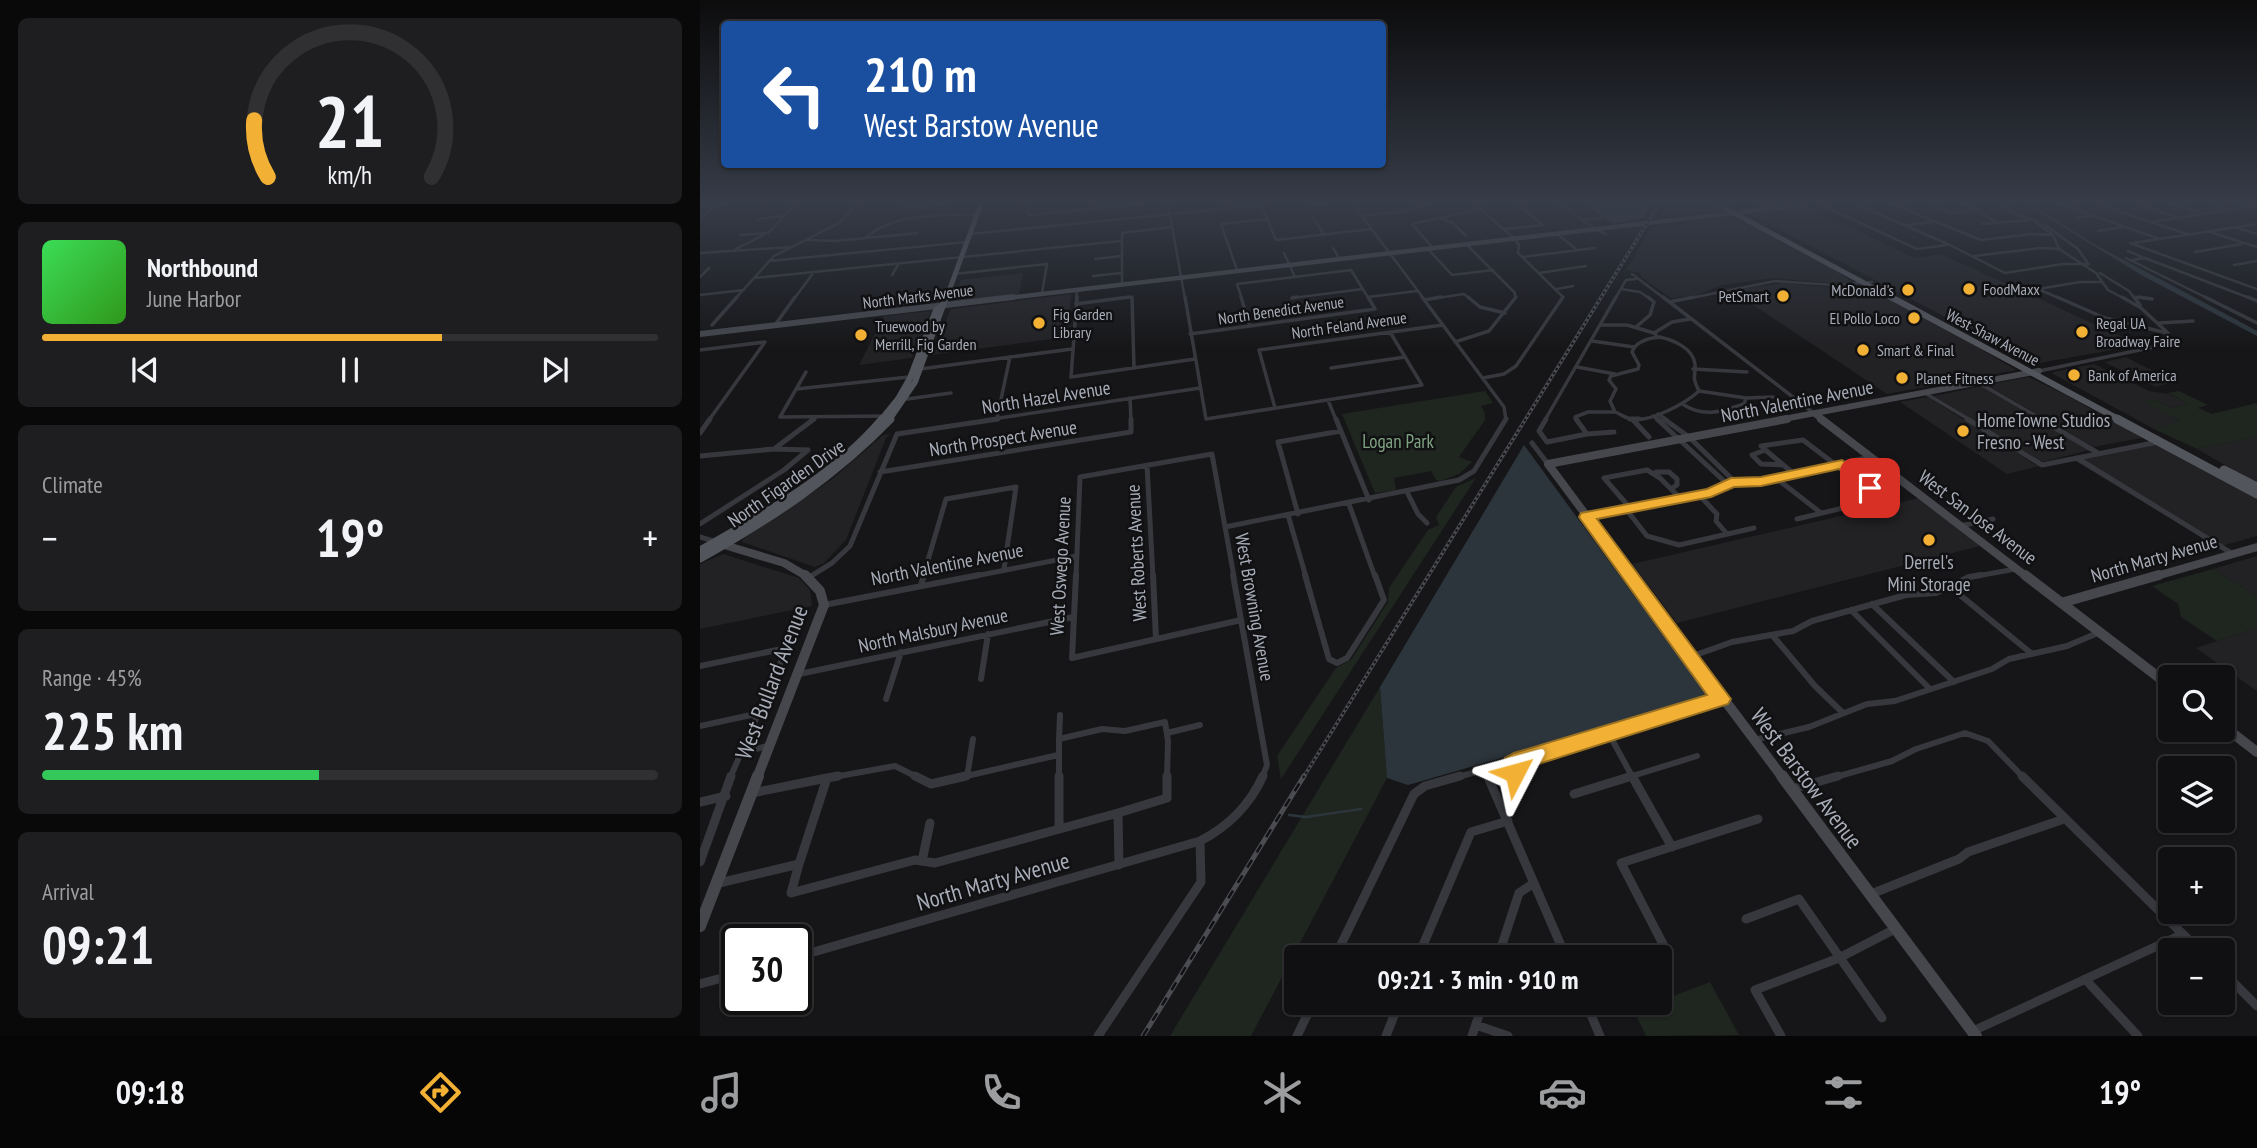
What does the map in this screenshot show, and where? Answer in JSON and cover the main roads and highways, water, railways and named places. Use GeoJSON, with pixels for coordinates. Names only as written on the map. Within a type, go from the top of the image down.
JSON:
{"type":"FeatureCollection","features":[{"type":"Feature","properties":{"kind":"main road"},"geometry":{"type":"LineString","coordinates":[[905,395],[909,377],[929,338],[964,252]]}},
{"type":"Feature","properties":{"kind":"main road","name":"North Marks Avenue"},"geometry":{"type":"LineString","coordinates":[[700,335],[1395,252]]}},
{"type":"Feature","properties":{"kind":"main road","name":"West Shaw Avenue"},"geometry":{"type":"LineString","coordinates":[[1807,252],[1954,326],[2257,494]]}},
{"type":"Feature","properties":{"kind":"main road"},"geometry":{"type":"LineString","coordinates":[[1810,252],[1835,262]]}},
{"type":"Feature","properties":{"kind":"main road","name":"West Shaw Avenue"},"geometry":{"type":"LineString","coordinates":[[1816,252],[1904,304],[2257,487]]}},
{"type":"Feature","properties":{"kind":"main road","name":"North Marks Avenue"},"geometry":{"type":"LineString","coordinates":[[700,335],[1390,253]]}},
{"type":"Feature","properties":{"kind":"main road"},"geometry":{"type":"LineString","coordinates":[[1077,292],[1103,286]]}},
{"type":"Feature","properties":{"kind":"main road"},"geometry":{"type":"LineString","coordinates":[[1029,297],[1045,293]]}},
{"type":"Feature","properties":{"kind":"main road"},"geometry":{"type":"LineString","coordinates":[[1904,304],[1954,326]]}},
{"type":"Feature","properties":{"kind":"main road"},"geometry":{"type":"LineString","coordinates":[[831,321],[877,313]]}},
{"type":"Feature","properties":{"kind":"main road"},"geometry":{"type":"LineString","coordinates":[[722,334],[775,325]]}},
{"type":"Feature","properties":{"kind":"main road"},"geometry":{"type":"LineString","coordinates":[[905,395],[928,351],[929,338]]}},
{"type":"Feature","properties":{"kind":"main road","name":"North Valentine Avenue"},"geometry":{"type":"LineString","coordinates":[[1548,464],[2035,372]]}},
{"type":"Feature","properties":{"kind":"main road","name":"North Figarden Drive"},"geometry":{"type":"LineString","coordinates":[[721,543],[827,477],[861,449],[905,395]]}},
{"type":"Feature","properties":{"kind":"main road","name":"West San Jose Avenue"},"geometry":{"type":"LineString","coordinates":[[1815,414],[2158,676]]}},
{"type":"Feature","properties":{"kind":"main road"},"geometry":{"type":"LineString","coordinates":[[2156,440],[2196,454]]}},
{"type":"Feature","properties":{"kind":"main road","name":"West Barstow Avenue"},"geometry":{"type":"LineString","coordinates":[[1548,464],[1721,699],[1974,1034]]}},
{"type":"Feature","properties":{"kind":"main road"},"geometry":{"type":"LineString","coordinates":[[700,551],[721,543]]}},
{"type":"Feature","properties":{"kind":"main road"},"geometry":{"type":"LineString","coordinates":[[700,558],[721,543]]}},
{"type":"Feature","properties":{"kind":"main road","name":"West Bullard Avenue"},"geometry":{"type":"LineString","coordinates":[[700,926],[824,605],[823,593],[811,576],[803,571],[721,543]]}},
{"type":"Feature","properties":{"kind":"main road","name":"North Marty Avenue"},"geometry":{"type":"LineString","coordinates":[[2061,603],[2257,547]]}},
{"type":"Feature","properties":{"kind":"main road"},"geometry":{"type":"LineString","coordinates":[[2235,735],[2257,752]]}},
{"type":"Feature","properties":{"kind":"waterway"},"geometry":{"type":"LineString","coordinates":[[1289,815],[1306,817],[1361,809]]}},
{"type":"Feature","properties":{"kind":"railway"},"geometry":{"type":"LineString","coordinates":[[1303,778],[1629,252]]}},
{"type":"Feature","properties":{"kind":"railway"},"geometry":{"type":"LineString","coordinates":[[1143,1036],[1304,776]]}},
{"type":"Feature","properties":{"kind":"place","name":"FoodMaxx"},"geometry":{"type":"Point","coordinates":[1969,289]}},
{"type":"Feature","properties":{"kind":"place","name":"McDonald's"},"geometry":{"type":"Point","coordinates":[1908,290]}},
{"type":"Feature","properties":{"kind":"place","name":"PetSmart"},"geometry":{"type":"Point","coordinates":[1783,296]}},
{"type":"Feature","properties":{"kind":"place","name":"El Pollo Loco"},"geometry":{"type":"Point","coordinates":[1914,318]}},
{"type":"Feature","properties":{"kind":"place","name":"Fig Garden Library"},"geometry":{"type":"Point","coordinates":[1039,323]}},
{"type":"Feature","properties":{"kind":"place","name":"Regal UA Broadway Faire"},"geometry":{"type":"Point","coordinates":[2082,332]}},
{"type":"Feature","properties":{"kind":"place","name":"Truewood by Merrill, Fig Garden"},"geometry":{"type":"Point","coordinates":[861,335]}},
{"type":"Feature","properties":{"kind":"place","name":"Smart & Final"},"geometry":{"type":"Point","coordinates":[1863,350]}},
{"type":"Feature","properties":{"kind":"place","name":"Bank of America"},"geometry":{"type":"Point","coordinates":[2074,375]}},
{"type":"Feature","properties":{"kind":"place","name":"Planet Fitness"},"geometry":{"type":"Point","coordinates":[1902,378]}},
{"type":"Feature","properties":{"kind":"place","name":"HomeTowne Studios Fresno - West"},"geometry":{"type":"Point","coordinates":[1963,431]}},
{"type":"Feature","properties":{"kind":"place","name":"Derrel's Mini Storage"},"geometry":{"type":"Point","coordinates":[1929,540]}},
{"type":"Feature","properties":{"kind":"park label","name":"Logan Park"},"geometry":{"type":"Point","coordinates":[1398,441]}}]}
